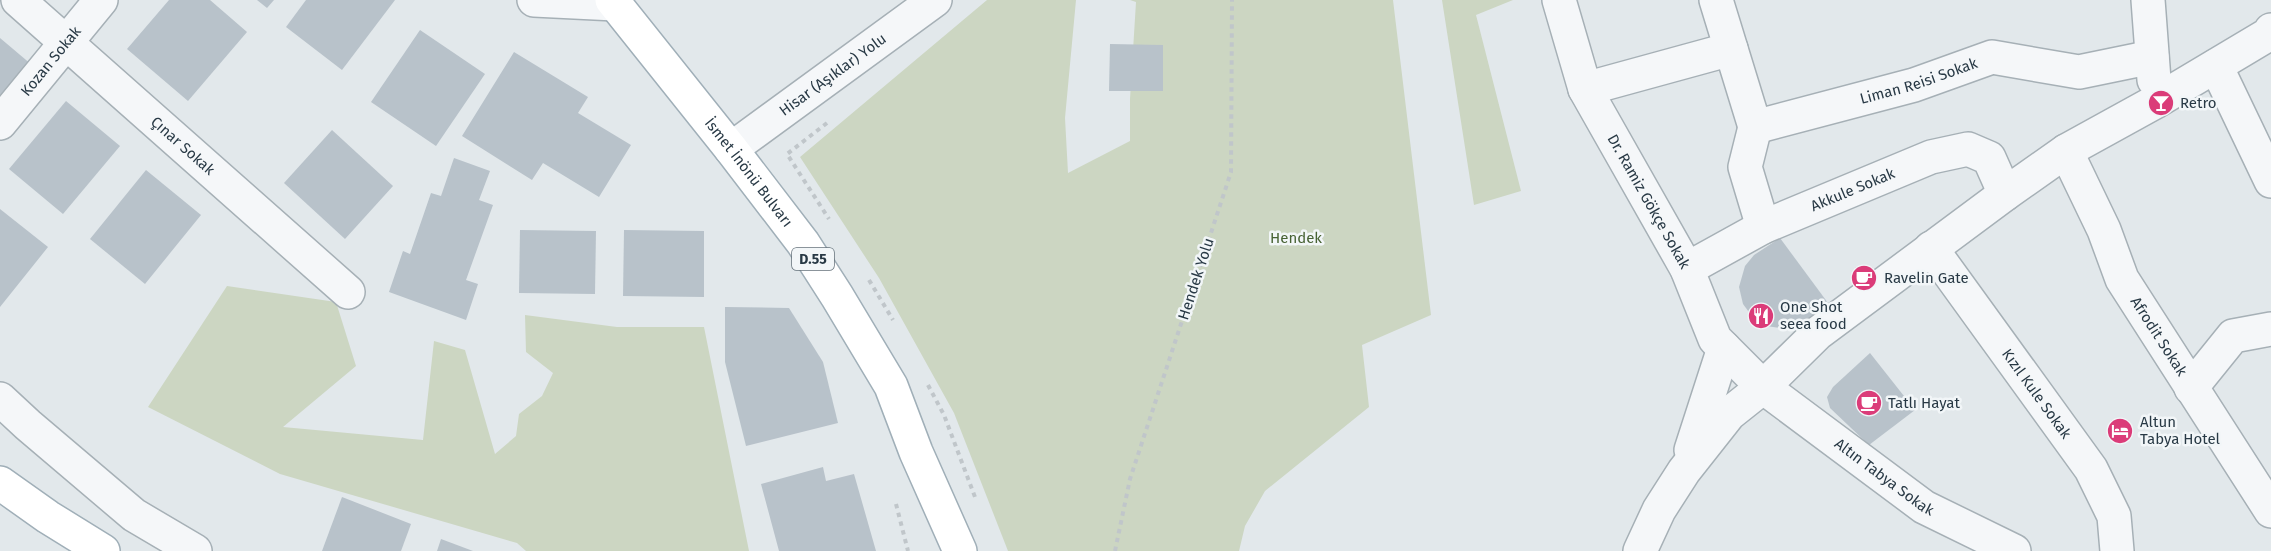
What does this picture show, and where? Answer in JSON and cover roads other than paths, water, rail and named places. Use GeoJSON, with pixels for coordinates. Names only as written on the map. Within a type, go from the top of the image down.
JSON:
{"type":"FeatureCollection","features":[{"type":"Feature","properties":{"kind":"main road","name":"İsmet İnönü Bulvarı"},"geometry":{"type":"LineString","coordinates":[[614,2],[731,148],[803,243],[891,386],[916,452],[960,551]]}},
{"type":"Feature","properties":{"kind":"main road"},"geometry":{"type":"LineString","coordinates":[[0,483],[48,517],[103,551]]}},
{"type":"Feature","properties":{"kind":"street","name":"Çınar Sokak"},"geometry":{"type":"LineString","coordinates":[[18,0],[348,292]]}},
{"type":"Feature","properties":{"kind":"street","name":"Kozan Sokak"},"geometry":{"type":"LineString","coordinates":[[0,123],[101,0]]}},
{"type":"Feature","properties":{"kind":"street"},"geometry":{"type":"LineString","coordinates":[[534,0],[614,2]]}},
{"type":"Feature","properties":{"kind":"street","name":"Hisar (Aşıklar) Yolu"},"geometry":{"type":"LineString","coordinates":[[731,148],[934,0]]}},
{"type":"Feature","properties":{"kind":"street","name":"Dr. Ramiz Gökçe Sokak"},"geometry":{"type":"LineString","coordinates":[[1559,0],[1585,89],[1653,218],[1687,269],[1715,339],[1763,387]]}},
{"type":"Feature","properties":{"kind":"street"},"geometry":{"type":"LineString","coordinates":[[1716,0],[1755,127],[1745,167],[1763,227]]}},
{"type":"Feature","properties":{"kind":"street"},"geometry":{"type":"LineString","coordinates":[[2148,0],[2155,102]]}},
{"type":"Feature","properties":{"kind":"street"},"geometry":{"type":"LineString","coordinates":[[1640,551],[1659,510],[1684,471],[1729,414],[1763,387],[1818,333],[2066,151],[2155,102],[2270,32]]}},
{"type":"Feature","properties":{"kind":"street"},"geometry":{"type":"LineString","coordinates":[[1585,89],[1731,49]]}},
{"type":"Feature","properties":{"kind":"street","name":"Liman Reisi Sokak"},"geometry":{"type":"LineString","coordinates":[[1755,127],[1914,86],[1992,57],[2079,72],[2152,57]]}},
{"type":"Feature","properties":{"kind":"street"},"geometry":{"type":"LineString","coordinates":[[2216,66],[2271,181]]}},
{"type":"Feature","properties":{"kind":"street","name":"Akkule Sokak"},"geometry":{"type":"LineString","coordinates":[[1687,269],[1763,227],[1932,157],[1968,149],[1989,158],[2005,194]]}},
{"type":"Feature","properties":{"kind":"street","name":"Afrodit Sokak"},"geometry":{"type":"LineString","coordinates":[[2066,151],[2104,230],[2122,279],[2271,511]]}},
{"type":"Feature","properties":{"kind":"street","name":"Kızıl Kule Sokak"},"geometry":{"type":"LineString","coordinates":[[1931,248],[2091,469],[2114,516],[2117,551]]}},
{"type":"Feature","properties":{"kind":"street"},"geometry":{"type":"LineString","coordinates":[[2192,388],[2233,336],[2271,329]]}},
{"type":"Feature","properties":{"kind":"street"},"geometry":{"type":"LineString","coordinates":[[1684,471],[1724,348]]}},
{"type":"Feature","properties":{"kind":"street","name":"Altın Tabya Sokak"},"geometry":{"type":"LineString","coordinates":[[1763,387],[1924,507],[2014,551]]}},
{"type":"Feature","properties":{"kind":"street"},"geometry":{"type":"LineString","coordinates":[[0,399],[134,515],[195,551]]}},
{"type":"Feature","properties":{"kind":"place","name":"Retro"},"geometry":{"type":"Point","coordinates":[2161,103]}},
{"type":"Feature","properties":{"kind":"place","name":"Ravelin Gate"},"geometry":{"type":"Point","coordinates":[1864,278]}},
{"type":"Feature","properties":{"kind":"place","name":"One Shot seea food"},"geometry":{"type":"Point","coordinates":[1761,316]}},
{"type":"Feature","properties":{"kind":"place","name":"Tatlı Hayat"},"geometry":{"type":"Point","coordinates":[1869,403]}},
{"type":"Feature","properties":{"kind":"place","name":"Altun Tabya Hotel"},"geometry":{"type":"Point","coordinates":[2120,431]}},
{"type":"Feature","properties":{"kind":"park label","name":"Hendek"},"geometry":{"type":"Point","coordinates":[1296,238]}}]}
